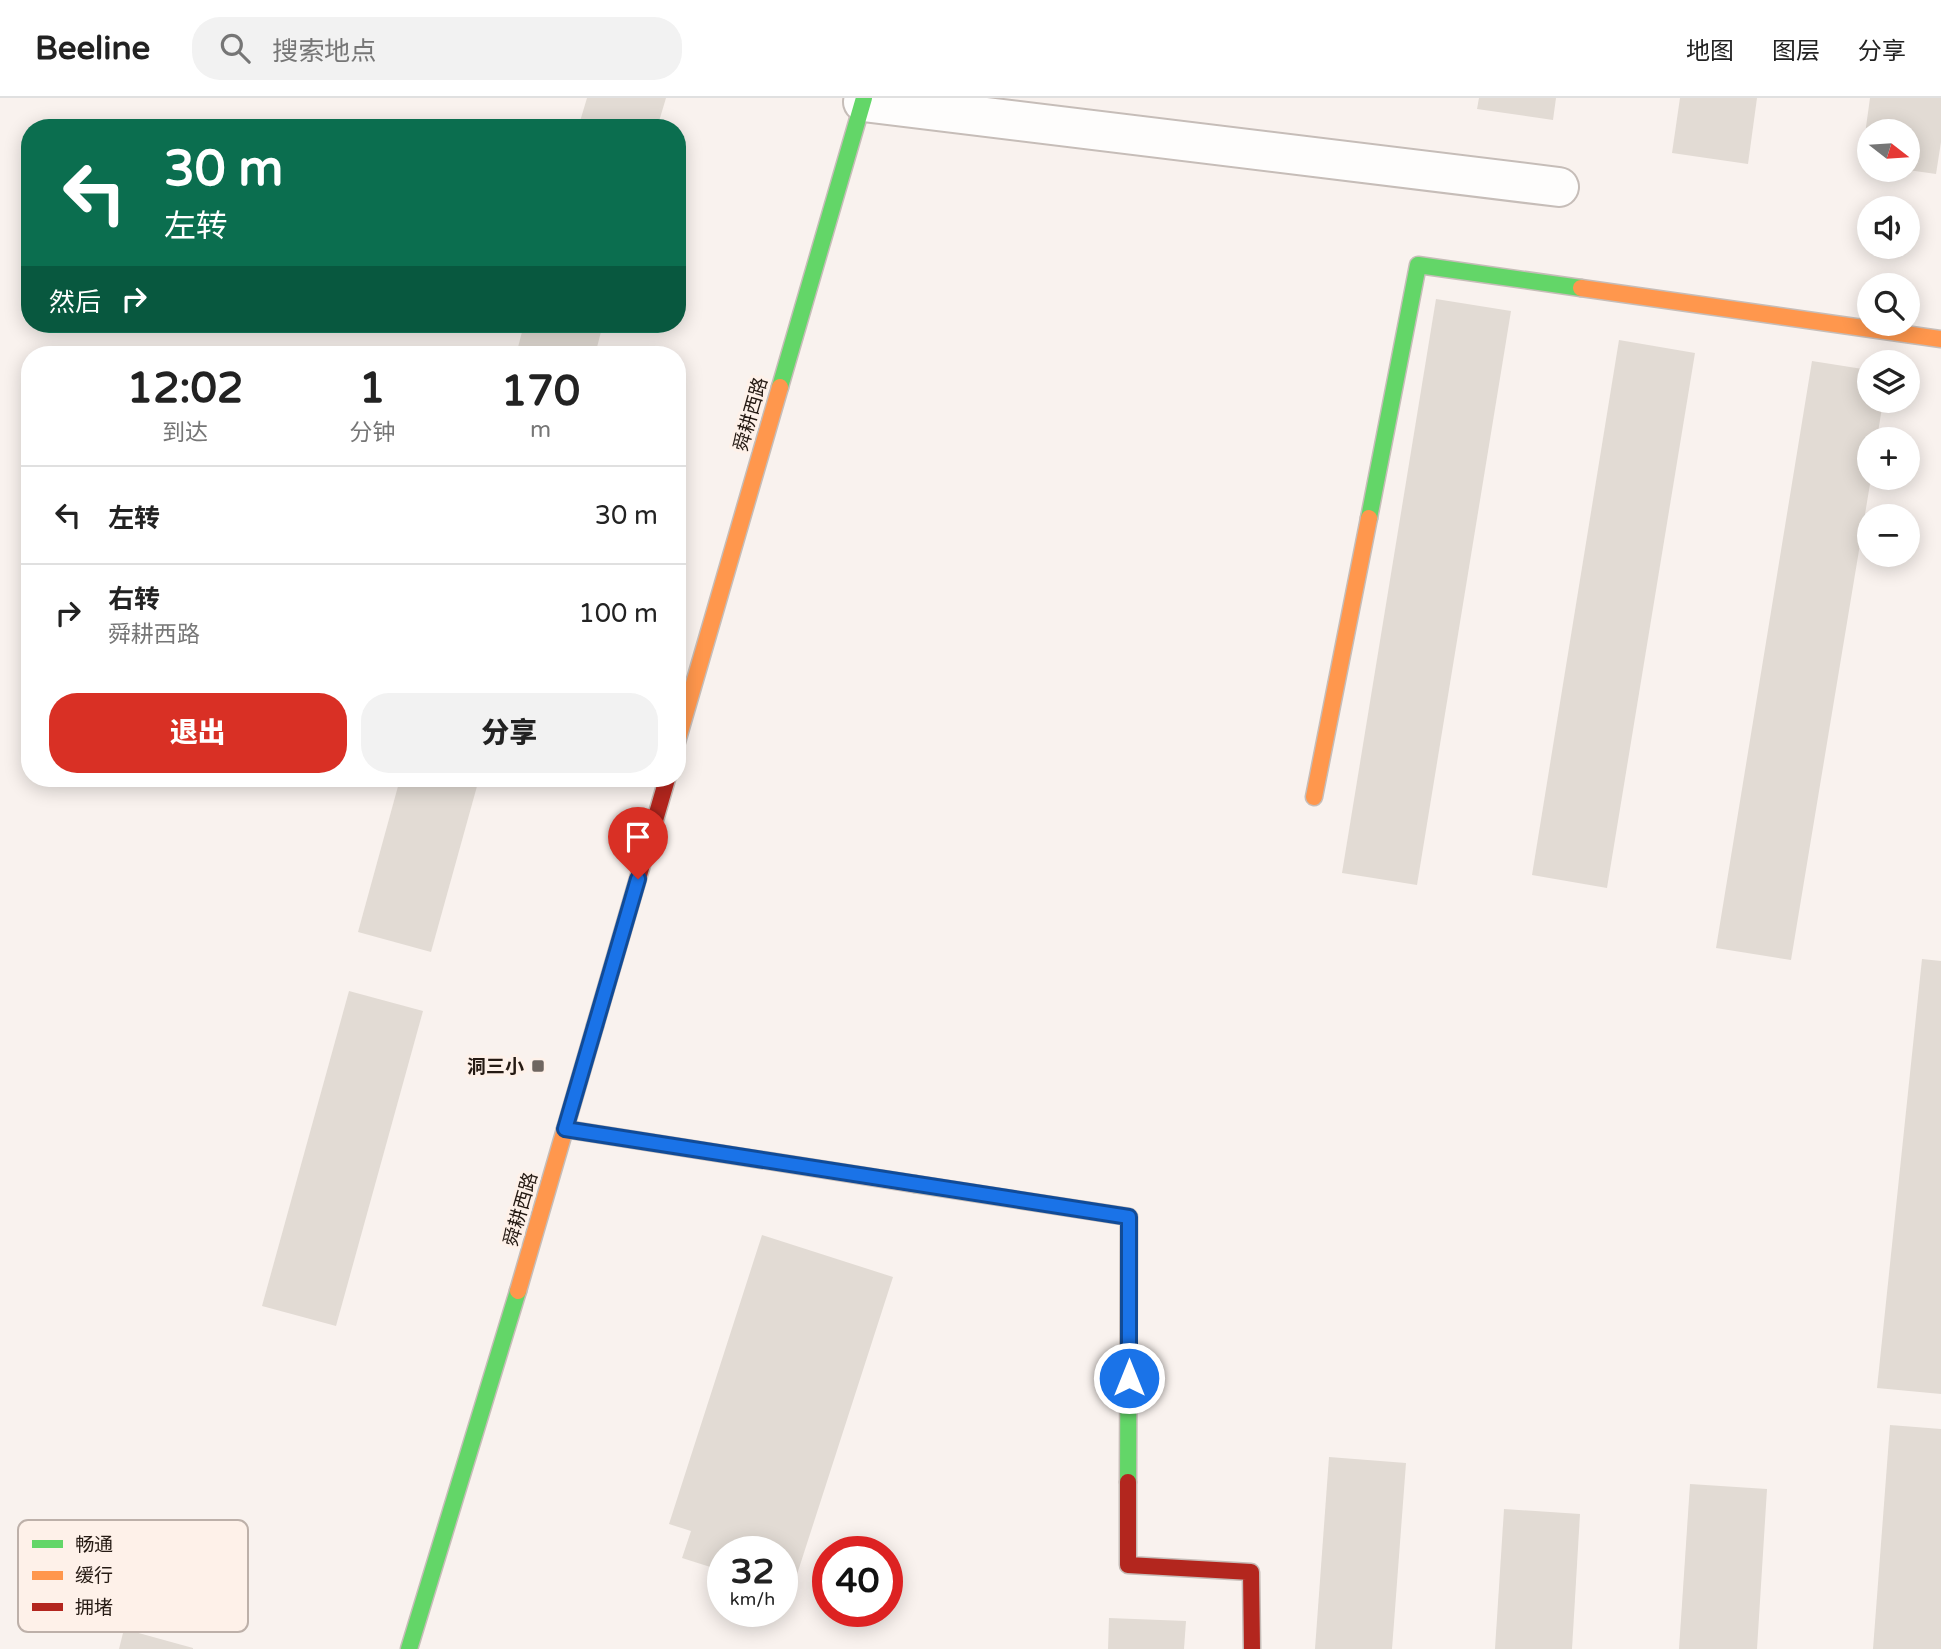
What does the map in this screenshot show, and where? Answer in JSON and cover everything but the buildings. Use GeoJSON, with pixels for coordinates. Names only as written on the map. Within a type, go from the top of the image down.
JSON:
{"type":"FeatureCollection","features":[{"type":"Feature","properties":{"kind":"street"},"geometry":{"type":"LineString","coordinates":[[863,100],[1559,187]]}},
{"type":"Feature","properties":{"kind":"street","name":"舜耕西路"},"geometry":{"type":"LineString","coordinates":[[686,711],[863,100]]}},
{"type":"Feature","properties":{"kind":"street"},"geometry":{"type":"LineString","coordinates":[[1314,797],[1418,265],[1941,339]]}},
{"type":"Feature","properties":{"kind":"street","name":"舜耕西路"},"geometry":{"type":"LineString","coordinates":[[409,1649],[665,787]]}},
{"type":"Feature","properties":{"kind":"street"},"geometry":{"type":"LineString","coordinates":[[565,1129],[1129,1217],[1128,1565],[1251,1572],[1252,1649]]}},
{"type":"Feature","properties":{"kind":"traffic: fast"},"geometry":{"type":"LineString","coordinates":[[780,387],[864,98]]}},
{"type":"Feature","properties":{"kind":"traffic: fast"},"geometry":{"type":"LineString","coordinates":[[1369,518],[1418,265],[1581,288]]}},
{"type":"Feature","properties":{"kind":"traffic: fast"},"geometry":{"type":"LineString","coordinates":[[915,1184],[1129,1217],[1128,1482]]}},
{"type":"Feature","properties":{"kind":"traffic: fast"},"geometry":{"type":"LineString","coordinates":[[409,1649],[518,1291]]}},
{"type":"Feature","properties":{"kind":"traffic: slow"},"geometry":{"type":"LineString","coordinates":[[1581,288],[1941,339]]}},
{"type":"Feature","properties":{"kind":"traffic: slow"},"geometry":{"type":"LineString","coordinates":[[686,711],[780,387]]}},
{"type":"Feature","properties":{"kind":"traffic: slow"},"geometry":{"type":"LineString","coordinates":[[1314,797],[1369,518]]}},
{"type":"Feature","properties":{"kind":"traffic: slow"},"geometry":{"type":"LineString","coordinates":[[518,1291],[595,1026]]}},
{"type":"Feature","properties":{"kind":"traffic: jam"},"geometry":{"type":"LineString","coordinates":[[595,1026],[665,787]]}},
{"type":"Feature","properties":{"kind":"traffic: jam"},"geometry":{"type":"LineString","coordinates":[[565,1129],[915,1184]]}},
{"type":"Feature","properties":{"kind":"traffic: jam"},"geometry":{"type":"LineString","coordinates":[[1128,1482],[1128,1565],[1251,1572],[1252,1649]]}},
{"type":"Feature","properties":{"kind":"place","name":"洞三小"},"geometry":{"type":"Point","coordinates":[538,1066]}},
{"type":"Feature","properties":{"kind":"route"},"geometry":{"type":"LineString","coordinates":[[638,879],[565,1129],[1129,1217],[1129,1378]]}}]}
